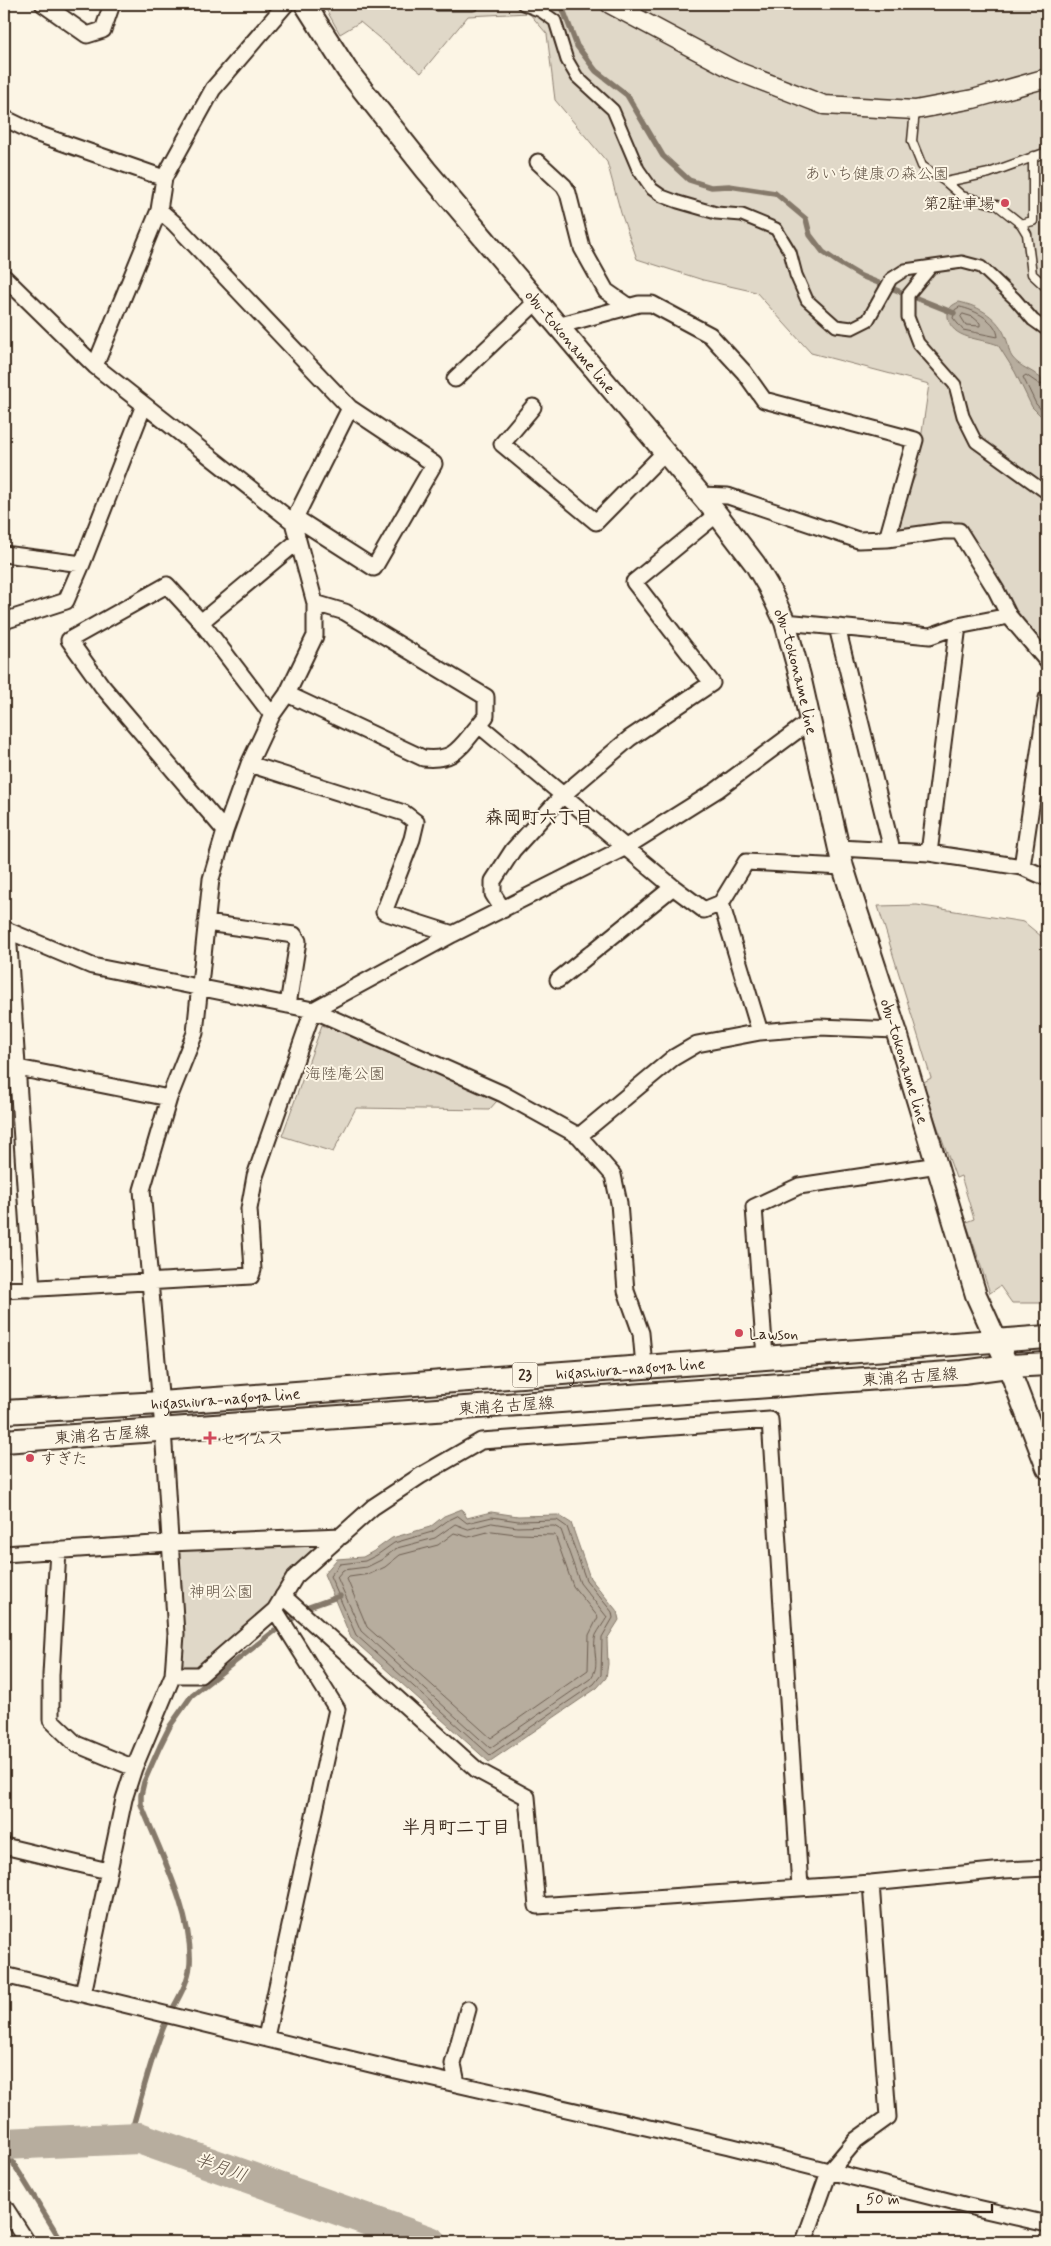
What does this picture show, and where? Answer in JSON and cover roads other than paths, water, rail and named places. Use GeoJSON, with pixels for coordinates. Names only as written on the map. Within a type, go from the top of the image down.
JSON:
{"type":"FeatureCollection","features":[{"type":"Feature","properties":{"kind":"main road","name":"obu-tokoname line"},"geometry":{"type":"LineString","coordinates":[[305,4],[347,70],[426,170],[701,495],[755,564],[768,586],[785,622],[842,857],[938,1165],[976,1295],[1008,1366],[1047,1468]]}},
{"type":"Feature","properties":{"kind":"main road","name":"higashiura-nagoya line"},"geometry":{"type":"LineString","coordinates":[[4,1412],[160,1403],[764,1357],[1047,1338]]}},
{"type":"Feature","properties":{"kind":"main road","name":"23"},"geometry":{"type":"LineString","coordinates":[[1008,1366],[1047,1364]]}},
{"type":"Feature","properties":{"kind":"main road","name":"東浦名古屋線"},"geometry":{"type":"LineString","coordinates":[[4,1441],[953,1373],[1008,1366]]}},
{"type":"Feature","properties":{"kind":"street"},"geometry":{"type":"LineString","coordinates":[[43,4],[87,35],[102,30],[112,4]]}},
{"type":"Feature","properties":{"kind":"street"},"geometry":{"type":"LineString","coordinates":[[95,366],[159,210],[164,178],[212,89],[286,4]]}},
{"type":"Feature","properties":{"kind":"street"},"geometry":{"type":"LineString","coordinates":[[436,4],[472,4]]}},
{"type":"Feature","properties":{"kind":"street"},"geometry":{"type":"LineString","coordinates":[[523,4],[541,11],[555,21],[567,60],[577,77],[613,110],[638,169],[652,189],[662,196],[678,202],[716,213],[742,215],[776,229],[790,252],[796,276],[806,300],[836,326],[852,328],[868,320],[890,279],[905,270],[962,262],[981,267],[1015,299],[1033,320],[1047,330]]}},
{"type":"Feature","properties":{"kind":"street"},"geometry":{"type":"LineString","coordinates":[[610,4],[637,11],[734,70],[824,105],[915,110],[974,99],[1047,78]]}},
{"type":"Feature","properties":{"kind":"street"},"geometry":{"type":"LineString","coordinates":[[4,118],[35,133],[164,178]]}},
{"type":"Feature","properties":{"kind":"street"},"geometry":{"type":"LineString","coordinates":[[538,162],[564,186],[568,193],[582,248],[606,291],[628,307]]}},
{"type":"Feature","properties":{"kind":"street"},"geometry":{"type":"LineString","coordinates":[[4,277],[95,366],[144,405],[294,520],[374,568],[434,464],[350,408],[174,223],[159,210]]}},
{"type":"Feature","properties":{"kind":"street"},"geometry":{"type":"LineString","coordinates":[[931,267],[908,295],[908,317],[918,343],[955,385],[963,416],[976,442],[1047,492]]}},
{"type":"Feature","properties":{"kind":"street"},"geometry":{"type":"LineString","coordinates":[[455,379],[536,302]]}},
{"type":"Feature","properties":{"kind":"street"},"geometry":{"type":"LineString","coordinates":[[558,326],[628,307],[652,304],[710,335],[744,372],[764,400],[915,440],[887,539]]}},
{"type":"Feature","properties":{"kind":"street"},"geometry":{"type":"LineString","coordinates":[[4,621],[66,601],[144,405]]}},
{"type":"Feature","properties":{"kind":"street"},"geometry":{"type":"LineString","coordinates":[[533,407],[502,444],[596,522],[664,453]]}},
{"type":"Feature","properties":{"kind":"street"},"geometry":{"type":"LineString","coordinates":[[83,1994],[124,1799],[134,1768],[173,1676],[176,1634],[168,1542],[163,1430],[142,1190],[169,1098],[195,1033],[198,986],[211,880],[225,831],[249,764],[272,715],[287,694],[315,636],[315,603],[294,520],[350,408]]}},
{"type":"Feature","properties":{"kind":"street"},"geometry":{"type":"LineString","coordinates":[[701,495],[728,496],[858,540],[887,539],[943,531],[959,531],[996,590],[1009,616],[1047,661]]}},
{"type":"Feature","properties":{"kind":"street"},"geometry":{"type":"LineString","coordinates":[[503,910],[493,894],[493,881],[513,850],[563,795],[630,738],[712,683],[634,582],[716,514]]}},
{"type":"Feature","properties":{"kind":"street"},"geometry":{"type":"LineString","coordinates":[[202,622],[298,541]]}},
{"type":"Feature","properties":{"kind":"street"},"geometry":{"type":"LineString","coordinates":[[4,554],[82,564]]}},
{"type":"Feature","properties":{"kind":"street"},"geometry":{"type":"LineString","coordinates":[[225,831],[102,686],[69,640],[167,585],[202,622],[272,715]]}},
{"type":"Feature","properties":{"kind":"street"},"geometry":{"type":"LineString","coordinates":[[287,694],[423,758],[437,759],[452,755],[486,716],[486,697],[345,612],[315,603]]}},
{"type":"Feature","properties":{"kind":"street"},"geometry":{"type":"LineString","coordinates":[[785,622],[930,636],[958,626],[1009,616]]}},
{"type":"Feature","properties":{"kind":"street"},"geometry":{"type":"LineString","coordinates":[[929,853],[958,626]]}},
{"type":"Feature","properties":{"kind":"street"},"geometry":{"type":"LineString","coordinates":[[837,627],[892,850]]}},
{"type":"Feature","properties":{"kind":"street"},"geometry":{"type":"LineString","coordinates":[[1022,867],[1047,698]]}},
{"type":"Feature","properties":{"kind":"street"},"geometry":{"type":"LineString","coordinates":[[4,1290],[251,1276],[253,1270],[249,1209],[255,1176],[313,1010],[453,934],[626,847],[716,790],[810,721]]}},
{"type":"Feature","properties":{"kind":"street"},"geometry":{"type":"LineString","coordinates":[[479,725],[673,887],[704,910],[722,903],[746,862],[842,857],[892,850],[929,853],[1022,867],[1047,878]]}},
{"type":"Feature","properties":{"kind":"street"},"geometry":{"type":"LineString","coordinates":[[249,764],[404,814],[416,822],[412,839],[384,912],[453,934]]}},
{"type":"Feature","properties":{"kind":"street"},"geometry":{"type":"LineString","coordinates":[[558,980],[673,887]]}},
{"type":"Feature","properties":{"kind":"street"},"geometry":{"type":"LineString","coordinates":[[722,903],[760,1032]]}},
{"type":"Feature","properties":{"kind":"street"},"geometry":{"type":"LineString","coordinates":[[206,923],[294,935],[298,941],[288,1005]]}},
{"type":"Feature","properties":{"kind":"street"},"geometry":{"type":"LineString","coordinates":[[32,1289],[18,1068],[6,930],[92,966],[313,1010],[503,1094],[579,1136],[613,1175],[619,1203],[626,1291],[641,1333],[644,1366]]}},
{"type":"Feature","properties":{"kind":"street"},"geometry":{"type":"LineString","coordinates":[[579,1136],[673,1058],[697,1044],[760,1032],[818,1027],[896,1030]]}},
{"type":"Feature","properties":{"kind":"street"},"geometry":{"type":"LineString","coordinates":[[18,1068],[169,1098]]}},
{"type":"Feature","properties":{"kind":"street"},"geometry":{"type":"LineString","coordinates":[[764,1357],[754,1207],[799,1186],[938,1165]]}},
{"type":"Feature","properties":{"kind":"street"},"geometry":{"type":"LineString","coordinates":[[173,1676],[200,1675],[275,1610],[295,1577],[372,1507],[420,1476],[481,1441],[770,1420],[800,1887]]}},
{"type":"Feature","properties":{"kind":"street"},"geometry":{"type":"LineString","coordinates":[[4,1554],[168,1542],[342,1536]]}},
{"type":"Feature","properties":{"kind":"street"},"geometry":{"type":"LineString","coordinates":[[58,1550],[51,1676],[51,1720],[76,1744],[134,1768]]}},
{"type":"Feature","properties":{"kind":"street"},"geometry":{"type":"LineString","coordinates":[[283,1596],[477,1770],[527,1797],[537,1906],[871,1883],[1004,1870],[1047,1868]]}},
{"type":"Feature","properties":{"kind":"street"},"geometry":{"type":"LineString","coordinates":[[266,2037],[337,1709],[275,1610]]}},
{"type":"Feature","properties":{"kind":"street"},"geometry":{"type":"LineString","coordinates":[[4,1846],[108,1871]]}},
{"type":"Feature","properties":{"kind":"street"},"geometry":{"type":"LineString","coordinates":[[804,2242],[829,2172],[856,2140],[888,2117],[871,1883]]}},
{"type":"Feature","properties":{"kind":"street"},"geometry":{"type":"LineString","coordinates":[[4,1975],[457,2084],[729,2146],[964,2206],[1047,2224]]}},
{"type":"Feature","properties":{"kind":"street"},"geometry":{"type":"LineString","coordinates":[[457,2084],[453,2064],[468,2010]]}},
{"type":"Feature","properties":{"kind":"street"},"geometry":{"type":"LineString","coordinates":[[4,2206],[26,2242]]}},
{"type":"Feature","properties":{"kind":"lane"},"geometry":{"type":"LineString","coordinates":[[915,110],[912,141],[922,166],[946,182],[962,196],[997,205],[1021,224],[1027,234],[1032,274],[1047,288]]}},
{"type":"Feature","properties":{"kind":"lane"},"geometry":{"type":"LineString","coordinates":[[946,182],[989,173],[1047,152]]}},
{"type":"Feature","properties":{"kind":"lane"},"geometry":{"type":"LineString","coordinates":[[1021,224],[1033,221],[1033,156]]}},
{"type":"Feature","properties":{"kind":"water"},"geometry":{"type":"Polygon","coordinates":[[[959,302],[974,306],[999,324],[1014,360],[1040,378],[1047,380],[1047,422],[1032,407],[1015,372],[998,345],[968,337],[950,325],[948,311],[959,302]]]}},
{"type":"Feature","properties":{"kind":"water"},"geometry":{"type":"Polygon","coordinates":[[[462,1509],[467,1518],[491,1512],[518,1516],[558,1515],[571,1523],[590,1578],[617,1611],[619,1620],[607,1639],[608,1664],[606,1678],[597,1688],[489,1762],[351,1638],[324,1574],[337,1559],[363,1557],[392,1538],[430,1527],[444,1516],[462,1509]]]}},
{"type":"Feature","properties":{"kind":"waterway"},"geometry":{"type":"LineString","coordinates":[[561,4],[577,46],[596,71],[627,95],[663,156],[689,180],[711,187],[729,186],[775,193],[806,219],[810,235],[823,252],[839,263],[861,276],[954,313]]}},
{"type":"Feature","properties":{"kind":"waterway"},"geometry":{"type":"LineString","coordinates":[[130,2137],[157,2044],[165,2023],[186,1982],[190,1964],[186,1924],[181,1904],[141,1804],[144,1782],[170,1726],[192,1695],[309,1607],[340,1596]]}},
{"type":"Feature","properties":{"kind":"waterway","name":"半月川"},"geometry":{"type":"LineString","coordinates":[[4,2144],[139,2138],[430,2242]]}},
{"type":"Feature","properties":{"kind":"waterway"},"geometry":{"type":"LineString","coordinates":[[4,2148],[62,2242]]}},
{"type":"Feature","properties":{"kind":"place","name":"第2駐車場"},"geometry":{"type":"Point","coordinates":[1005,203]}},
{"type":"Feature","properties":{"kind":"place","name":"Lawson"},"geometry":{"type":"Point","coordinates":[739,1333]}},
{"type":"Feature","properties":{"kind":"place","name":"セイムス"},"geometry":{"type":"Point","coordinates":[210,1438]}},
{"type":"Feature","properties":{"kind":"place","name":"すぎた"},"geometry":{"type":"Point","coordinates":[30,1458]}},
{"type":"Feature","properties":{"kind":"district","name":"森岡町六丁目"},"geometry":{"type":"Point","coordinates":[539,817]}},
{"type":"Feature","properties":{"kind":"district","name":"半月町二丁目"},"geometry":{"type":"Point","coordinates":[456,1827]}},
{"type":"Feature","properties":{"kind":"park label","name":"あいち健康の森公園"},"geometry":{"type":"Point","coordinates":[877,173]}},
{"type":"Feature","properties":{"kind":"park label","name":"海陸庵公園"},"geometry":{"type":"Point","coordinates":[345,1073]}},
{"type":"Feature","properties":{"kind":"park label","name":"神明公園"},"geometry":{"type":"Point","coordinates":[221,1591]}}]}
